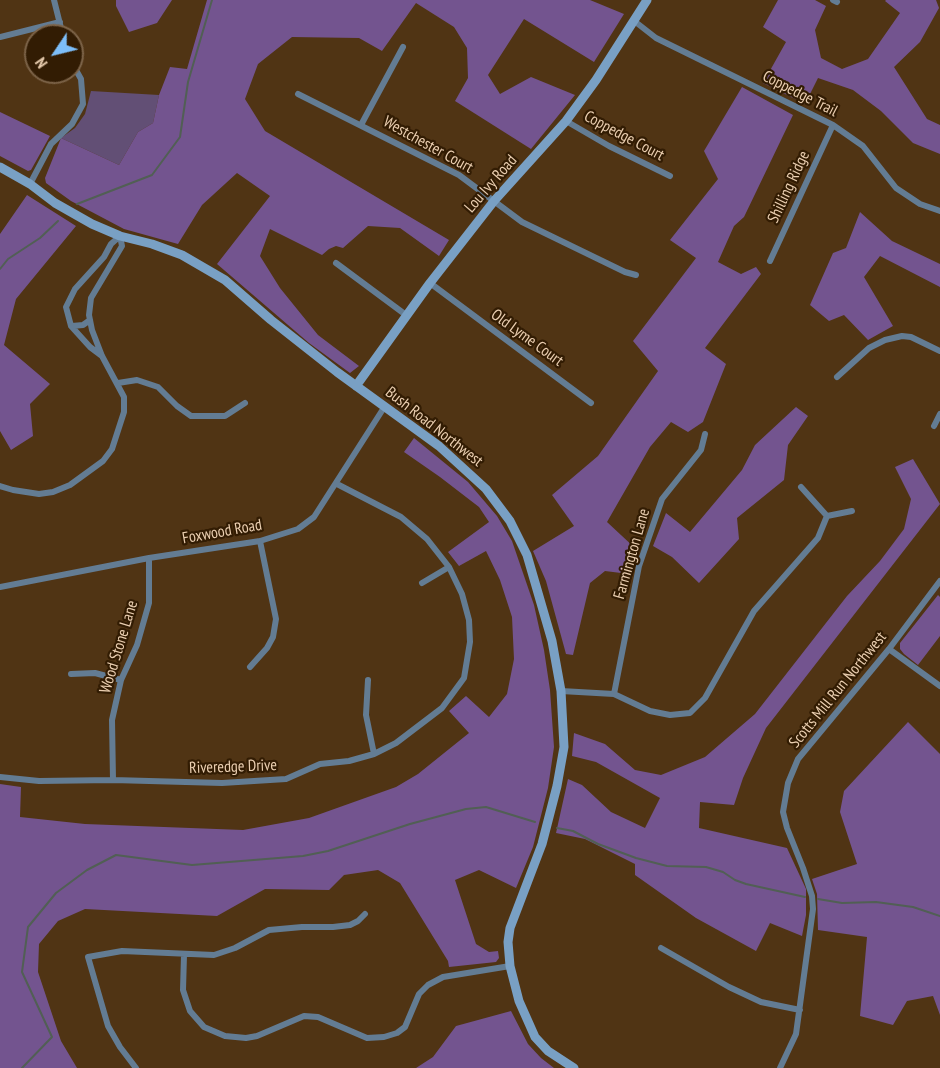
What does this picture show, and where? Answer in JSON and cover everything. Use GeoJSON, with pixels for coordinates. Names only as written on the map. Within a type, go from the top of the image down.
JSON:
{"type":"FeatureCollection","features":[{"type":"Feature","properties":{"kind":"street"},"geometry":{"type":"LineString","coordinates":[[0,37],[60,22],[54,0]]}},
{"type":"Feature","properties":{"kind":"street","name":"Lou Ivy Road"},"geometry":{"type":"LineString","coordinates":[[356,386],[406,315],[494,201],[566,121],[596,80],[647,0]]}},
{"type":"Feature","properties":{"kind":"street","name":"Coppedge Trail"},"geometry":{"type":"LineString","coordinates":[[633,20],[656,38],[833,125],[863,146],[896,188],[920,204],[940,211]]}},
{"type":"Feature","properties":{"kind":"street"},"geometry":{"type":"LineString","coordinates":[[362,125],[403,47]]}},
{"type":"Feature","properties":{"kind":"street"},"geometry":{"type":"LineString","coordinates":[[30,184],[51,144],[72,124],[82,105],[81,84]]}},
{"type":"Feature","properties":{"kind":"street","name":"Westchester Court"},"geometry":{"type":"LineString","coordinates":[[298,94],[459,175],[522,222],[625,272],[636,275]]}},
{"type":"Feature","properties":{"kind":"street","name":"Coppedge Court"},"geometry":{"type":"LineString","coordinates":[[566,121],[609,146],[670,176]]}},
{"type":"Feature","properties":{"kind":"street","name":"Shilling Ridge"},"geometry":{"type":"LineString","coordinates":[[770,261],[833,125]]}},
{"type":"Feature","properties":{"kind":"street","name":"Bush Road Northwest"},"geometry":{"type":"LineString","coordinates":[[0,167],[92,224],[120,236],[183,255],[225,280],[271,320],[356,386],[439,446],[486,489],[510,521],[526,555],[552,641],[561,691],[564,747],[542,844],[510,928],[508,942],[510,966],[519,1000],[535,1036],[562,1065]]}},
{"type":"Feature","properties":{"kind":"street"},"geometry":{"type":"LineString","coordinates":[[0,486],[39,494],[53,492],[70,485],[103,461],[112,449],[124,412],[124,397],[102,356],[90,320],[91,298],[122,246],[120,236]]}},
{"type":"Feature","properties":{"kind":"street"},"geometry":{"type":"LineString","coordinates":[[102,356],[90,347],[71,326],[66,307],[75,289],[120,236]]}},
{"type":"Feature","properties":{"kind":"street"},"geometry":{"type":"LineString","coordinates":[[336,263],[406,315]]}},
{"type":"Feature","properties":{"kind":"street","name":"Old Lyme Court"},"geometry":{"type":"LineString","coordinates":[[430,283],[591,403]]}},
{"type":"Feature","properties":{"kind":"street"},"geometry":{"type":"LineString","coordinates":[[71,326],[79,326],[90,320]]}},
{"type":"Feature","properties":{"kind":"street"},"geometry":{"type":"LineString","coordinates":[[837,377],[869,348],[885,340],[902,336],[911,337],[940,351]]}},
{"type":"Feature","properties":{"kind":"street"},"geometry":{"type":"LineString","coordinates":[[118,383],[137,380],[158,387],[191,416],[225,416],[245,403]]}},
{"type":"Feature","properties":{"kind":"street","name":"Foxwood Road"},"geometry":{"type":"LineString","coordinates":[[0,587],[149,558],[260,541],[298,530],[314,517],[385,406]]}},
{"type":"Feature","properties":{"kind":"street"},"geometry":{"type":"LineString","coordinates":[[934,426],[940,414]]}},
{"type":"Feature","properties":{"kind":"street","name":"Farmington Lane"},"geometry":{"type":"LineString","coordinates":[[614,694],[639,566],[662,499],[701,450],[705,434]]}},
{"type":"Feature","properties":{"kind":"street","name":"Riveredge Drive"},"geometry":{"type":"LineString","coordinates":[[0,777],[39,781],[222,783],[286,779],[320,764],[349,761],[374,754],[396,743],[442,708],[464,678],[470,642],[469,620],[462,594],[448,567],[428,539],[401,517],[337,484]]}},
{"type":"Feature","properties":{"kind":"street"},"geometry":{"type":"LineString","coordinates":[[801,487],[827,516]]}},
{"type":"Feature","properties":{"kind":"street"},"geometry":{"type":"LineString","coordinates":[[827,516],[852,511]]}},
{"type":"Feature","properties":{"kind":"street"},"geometry":{"type":"LineString","coordinates":[[561,691],[614,694],[650,711],[670,716],[690,713],[705,698],[754,610],[818,538],[827,516]]}},
{"type":"Feature","properties":{"kind":"street"},"geometry":{"type":"LineString","coordinates":[[250,667],[267,648],[273,637],[276,619],[260,541]]}},
{"type":"Feature","properties":{"kind":"street","name":"Wood Stone Lane"},"geometry":{"type":"LineString","coordinates":[[112,780],[112,720],[121,680],[137,645],[149,603],[149,558]]}},
{"type":"Feature","properties":{"kind":"street"},"geometry":{"type":"LineString","coordinates":[[422,583],[448,567]]}},
{"type":"Feature","properties":{"kind":"street","name":"Scotts Mill Run Northwest"},"geometry":{"type":"LineString","coordinates":[[780,1068],[796,1034],[813,909],[812,896],[783,812],[788,783],[798,759],[890,649],[940,581]]}},
{"type":"Feature","properties":{"kind":"street"},"geometry":{"type":"LineString","coordinates":[[890,649],[940,686]]}},
{"type":"Feature","properties":{"kind":"street"},"geometry":{"type":"LineString","coordinates":[[71,674],[95,673],[121,680]]}},
{"type":"Feature","properties":{"kind":"street"},"geometry":{"type":"LineString","coordinates":[[368,680],[366,716],[374,754]]}},
{"type":"Feature","properties":{"kind":"street"},"geometry":{"type":"LineString","coordinates":[[136,1068],[108,1026],[88,957],[122,951],[214,955],[235,948],[270,930],[350,925],[365,914]]}},
{"type":"Feature","properties":{"kind":"street"},"geometry":{"type":"LineString","coordinates":[[661,948],[729,987],[761,1002],[800,1010]]}},
{"type":"Feature","properties":{"kind":"street"},"geometry":{"type":"LineString","coordinates":[[184,955],[183,990],[190,1011],[204,1027],[225,1036],[246,1038],[257,1036],[304,1016],[318,1017],[367,1038],[397,1033],[405,1027],[419,994],[443,977],[510,966]]}},
{"type":"Feature","properties":{"kind":"street"},"geometry":{"type":"LineString","coordinates":[[562,1065],[574,1068]]}},
{"type":"Feature","properties":{"kind":"shaded area"},"geometry":{"type":"Polygon","coordinates":[[[116,0],[172,0],[157,23],[129,32],[116,6],[116,0]]]}},
{"type":"Feature","properties":{"kind":"shaded area"},"geometry":{"type":"Polygon","coordinates":[[[207,0],[590,0],[624,14],[594,62],[524,19],[488,75],[500,94],[531,77],[575,95],[531,149],[455,101],[468,78],[467,48],[454,27],[416,3],[382,51],[359,38],[292,37],[258,64],[245,99],[265,131],[449,240],[439,256],[400,228],[368,226],[343,248],[336,246],[322,255],[270,229],[260,256],[280,288],[318,335],[359,366],[350,373],[309,343],[217,264],[270,196],[237,173],[202,205],[178,244],[124,229],[71,201],[46,183],[45,178],[61,138],[119,165],[138,132],[153,123],[159,95],[170,67],[187,69],[207,0]]]}},
{"type":"Feature","properties":{"kind":"shaded area"},"geometry":{"type":"Polygon","coordinates":[[[778,0],[815,0],[826,6],[815,30],[821,58],[842,69],[868,59],[900,13],[886,0],[936,0],[939,8],[920,42],[894,67],[927,119],[940,125],[940,154],[913,143],[881,111],[853,90],[818,78],[805,104],[763,83],[786,42],[763,27],[778,0]]]}},
{"type":"Feature","properties":{"kind":"shaded area"},"geometry":{"type":"Polygon","coordinates":[[[742,87],[793,115],[744,217],[734,226],[718,262],[741,274],[756,267],[761,274],[705,348],[726,364],[703,422],[688,432],[671,422],[650,447],[607,522],[636,549],[629,574],[605,571],[590,583],[573,655],[566,654],[546,581],[533,551],[574,526],[552,495],[598,456],[658,371],[633,341],[696,258],[670,240],[718,179],[704,151],[742,87]]]}},
{"type":"Feature","properties":{"kind":"shaded area"},"geometry":{"type":"Polygon","coordinates":[[[91,91],[159,95],[153,123],[138,132],[119,165],[61,138],[75,128],[85,114],[91,91]]]}},
{"type":"Feature","properties":{"kind":"shaded area"},"geometry":{"type":"Polygon","coordinates":[[[0,112],[50,136],[31,170],[28,171],[0,156],[0,112]]]}},
{"type":"Feature","properties":{"kind":"shaded area"},"geometry":{"type":"Polygon","coordinates":[[[27,195],[76,226],[16,299],[4,345],[50,384],[30,404],[33,436],[11,450],[0,431],[0,234],[27,195]]]}},
{"type":"Feature","properties":{"kind":"shaded area"},"geometry":{"type":"Polygon","coordinates":[[[860,212],[892,241],[940,264],[940,287],[880,256],[864,277],[893,326],[868,340],[844,315],[829,321],[810,305],[833,253],[846,248],[860,212]]]}},
{"type":"Feature","properties":{"kind":"shaded area"},"geometry":{"type":"Polygon","coordinates":[[[796,407],[808,416],[788,445],[784,480],[737,518],[739,539],[699,583],[672,557],[653,546],[666,513],[690,532],[742,470],[755,445],[796,407]]]}},
{"type":"Feature","properties":{"kind":"shaded area"},"geometry":{"type":"Polygon","coordinates":[[[414,438],[468,482],[497,516],[512,541],[534,605],[544,650],[550,690],[554,747],[548,788],[533,847],[516,888],[479,870],[455,880],[476,944],[489,952],[498,951],[499,958],[496,962],[449,967],[448,961],[400,883],[378,870],[344,875],[329,890],[265,889],[217,916],[85,909],[58,921],[39,944],[38,972],[61,1041],[77,1068],[0,1068],[0,784],[21,787],[20,817],[85,824],[243,830],[309,818],[396,787],[418,774],[469,733],[449,711],[466,696],[489,717],[507,694],[514,659],[512,617],[500,580],[486,551],[459,566],[448,552],[489,522],[479,507],[404,452],[414,438]]]}},
{"type":"Feature","properties":{"kind":"shaded area"},"geometry":{"type":"Polygon","coordinates":[[[913,459],[940,504],[766,728],[743,778],[734,805],[700,802],[699,828],[787,848],[806,889],[806,915],[802,936],[770,923],[756,951],[696,918],[635,875],[635,864],[585,839],[556,833],[568,779],[582,785],[611,812],[645,828],[660,798],[596,762],[572,756],[574,733],[605,744],[635,770],[661,775],[705,757],[755,714],[847,596],[880,561],[904,529],[911,499],[895,467],[913,459]]]}},
{"type":"Feature","properties":{"kind":"shaded area"},"geometry":{"type":"Polygon","coordinates":[[[938,595],[940,597],[940,636],[918,665],[904,654],[900,649],[900,643],[938,595]]]}},
{"type":"Feature","properties":{"kind":"shaded area"},"geometry":{"type":"Polygon","coordinates":[[[908,722],[940,754],[940,1015],[933,996],[907,1001],[893,1025],[860,1016],[867,937],[818,930],[817,894],[812,879],[857,864],[840,812],[844,791],[908,722]]]}},
{"type":"Feature","properties":{"kind":"shaded area"},"geometry":{"type":"Polygon","coordinates":[[[511,1011],[528,1044],[554,1068],[416,1068],[433,1057],[456,1026],[511,1011]]]}},
{"type":"Feature","properties":{"kind":"waterway"},"geometry":{"type":"LineString","coordinates":[[77,204],[152,175],[180,137],[188,82],[212,0]]}},
{"type":"Feature","properties":{"kind":"waterway"},"geometry":{"type":"LineString","coordinates":[[0,269],[8,259],[40,238],[58,221]]}},
{"type":"Feature","properties":{"kind":"waterway"},"geometry":{"type":"LineString","coordinates":[[22,1068],[52,1037],[22,972],[28,927],[56,893],[87,870],[116,855],[192,865],[303,856],[328,851],[410,824],[466,809],[486,807],[535,822]]}},
{"type":"Feature","properties":{"kind":"waterway"},"geometry":{"type":"LineString","coordinates":[[557,828],[573,831],[598,844],[636,858],[667,866],[706,867],[723,872],[746,884],[805,897]]}},
{"type":"Feature","properties":{"kind":"waterway"},"geometry":{"type":"LineString","coordinates":[[818,899],[842,903],[876,902],[913,907],[940,916]]}}]}
